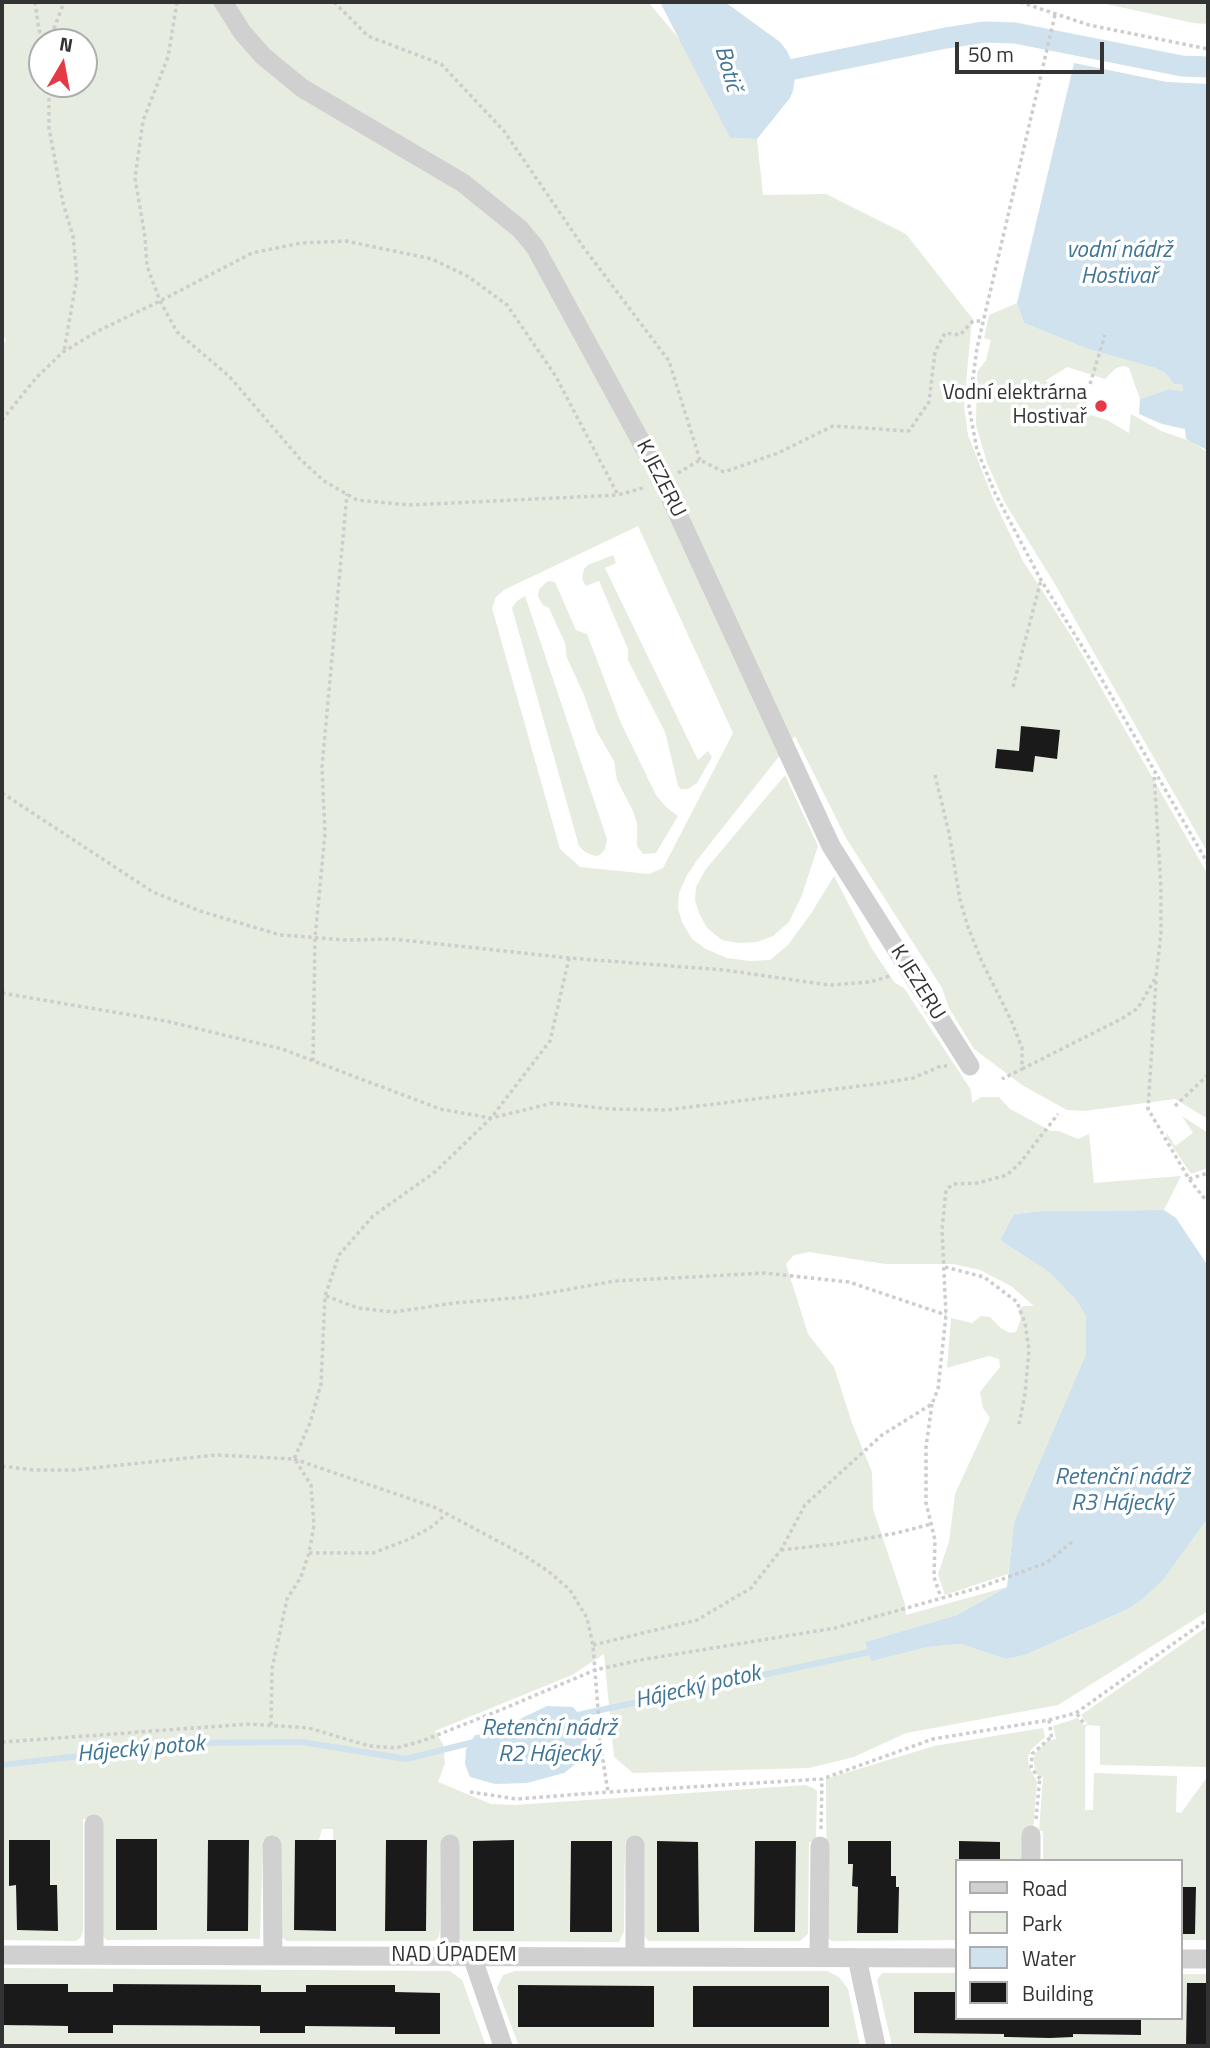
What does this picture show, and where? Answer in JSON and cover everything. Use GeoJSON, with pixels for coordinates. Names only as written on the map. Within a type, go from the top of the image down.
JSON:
{"type":"FeatureCollection","features":[{"type":"Feature","properties":{"kind":"street","name":"K JEZERU"},"geometry":{"type":"LineString","coordinates":[[223,2],[242,32],[263,56],[302,88],[463,183],[520,229],[535,247],[663,482],[831,846],[970,1066]]}},
{"type":"Feature","properties":{"kind":"street"},"geometry":{"type":"LineString","coordinates":[[94,1824],[94,1955]]}},
{"type":"Feature","properties":{"kind":"street"},"geometry":{"type":"LineString","coordinates":[[1031,1835],[1031,1859]]}},
{"type":"Feature","properties":{"kind":"street"},"geometry":{"type":"LineString","coordinates":[[450,1844],[450,1956]]}},
{"type":"Feature","properties":{"kind":"street"},"geometry":{"type":"LineString","coordinates":[[272,1845],[274,1956]]}},
{"type":"Feature","properties":{"kind":"street"},"geometry":{"type":"LineString","coordinates":[[635,1845],[635,1957]]}},
{"type":"Feature","properties":{"kind":"street"},"geometry":{"type":"LineString","coordinates":[[819,1957],[820,1846]]}},
{"type":"Feature","properties":{"kind":"street","name":"NAD ÚPADEM"},"geometry":{"type":"LineString","coordinates":[[2,1955],[954,1958]]}},
{"type":"Feature","properties":{"kind":"street"},"geometry":{"type":"LineString","coordinates":[[472,1956],[503,2046]]}},
{"type":"Feature","properties":{"kind":"street"},"geometry":{"type":"LineString","coordinates":[[857,1958],[876,2046]]}},
{"type":"Feature","properties":{"kind":"street"},"geometry":{"type":"LineString","coordinates":[[1182,1959],[1208,1959]]}},
{"type":"Feature","properties":{"kind":"path"},"geometry":{"type":"LineString","coordinates":[[35,2],[39,28]]}},
{"type":"Feature","properties":{"kind":"path"},"geometry":{"type":"LineString","coordinates":[[54,28],[64,2]]}},
{"type":"Feature","properties":{"kind":"path"},"geometry":{"type":"LineString","coordinates":[[177,2],[168,57],[143,121],[135,178],[147,266],[160,302],[177,332],[229,376],[300,458],[324,481],[356,500],[409,505],[618,495],[663,482],[700,460]]}},
{"type":"Feature","properties":{"kind":"path"},"geometry":{"type":"LineString","coordinates":[[334,2],[368,36],[441,64],[504,131],[584,247],[669,361],[700,460],[724,472],[778,453],[833,426],[909,431],[929,402],[935,352],[945,333],[960,335],[974,321],[983,318]]}},
{"type":"Feature","properties":{"kind":"path"},"geometry":{"type":"LineString","coordinates":[[1020,2],[1055,15],[1128,34],[1208,49]]}},
{"type":"Feature","properties":{"kind":"path"},"geometry":{"type":"LineString","coordinates":[[1055,15],[983,318],[970,407],[977,450],[995,493],[1041,580],[1093,664],[1208,864]]}},
{"type":"Feature","properties":{"kind":"path"},"geometry":{"type":"LineString","coordinates":[[48,98],[49,128],[63,203],[73,236],[77,277],[64,352]]}},
{"type":"Feature","properties":{"kind":"path"},"geometry":{"type":"LineString","coordinates":[[2,420],[36,378],[64,352],[98,331],[160,302],[252,253],[301,243],[346,241],[432,259],[469,277],[507,306],[555,374],[618,495]]}},
{"type":"Feature","properties":{"kind":"path"},"geometry":{"type":"LineString","coordinates":[[1090,384],[1105,335]]}},
{"type":"Feature","properties":{"kind":"path"},"geometry":{"type":"LineString","coordinates":[[313,1061],[315,938],[325,834],[322,767],[347,494]]}},
{"type":"Feature","properties":{"kind":"path"},"geometry":{"type":"LineString","coordinates":[[1013,687],[1041,580]]}},
{"type":"Feature","properties":{"kind":"path"},"geometry":{"type":"LineString","coordinates":[[1154,771],[1161,933],[1148,1109],[1189,1179],[1208,1203]]}},
{"type":"Feature","properties":{"kind":"path"},"geometry":{"type":"LineString","coordinates":[[936,775],[962,909],[982,962],[1015,1029],[1022,1048],[1022,1069]]}},
{"type":"Feature","properties":{"kind":"path"},"geometry":{"type":"LineString","coordinates":[[2,793],[153,892],[178,904],[280,934],[315,938],[393,939],[569,958],[724,970],[829,985],[870,982],[886,978],[907,967]]}},
{"type":"Feature","properties":{"kind":"path"},"geometry":{"type":"LineString","coordinates":[[295,1459],[310,1423],[321,1384],[325,1296],[339,1255],[373,1216],[435,1172],[491,1118],[550,1041],[569,958]]}},
{"type":"Feature","properties":{"kind":"path"},"geometry":{"type":"LineString","coordinates":[[1002,1079],[1124,1018],[1138,1008],[1156,977]]}},
{"type":"Feature","properties":{"kind":"path"},"geometry":{"type":"LineString","coordinates":[[2,993],[166,1021],[282,1049],[440,1110],[491,1118],[553,1103],[610,1110],[666,1110],[876,1084],[913,1078],[941,1066],[970,1066]]}},
{"type":"Feature","properties":{"kind":"path"},"geometry":{"type":"LineString","coordinates":[[1175,1106],[1208,1075]]}},
{"type":"Feature","properties":{"kind":"path"},"geometry":{"type":"LineString","coordinates":[[941,1599],[932,1568],[934,1540],[926,1503],[926,1461],[932,1404],[938,1389],[946,1315],[942,1230],[946,1190],[953,1184],[978,1183],[1007,1175],[1020,1163],[1058,1114]]}},
{"type":"Feature","properties":{"kind":"path"},"geometry":{"type":"LineString","coordinates":[[1189,1179],[1208,1172]]}},
{"type":"Feature","properties":{"kind":"path"},"geometry":{"type":"LineString","coordinates":[[945,1267],[984,1277],[1017,1302],[1026,1323],[1029,1350],[1019,1424]]}},
{"type":"Feature","properties":{"kind":"path"},"geometry":{"type":"LineString","coordinates":[[325,1296],[358,1308],[394,1312],[454,1303],[526,1297],[615,1281],[765,1273],[849,1282],[946,1315]]}},
{"type":"Feature","properties":{"kind":"path"},"geometry":{"type":"LineString","coordinates":[[593,1646],[697,1620],[751,1588],[781,1550],[805,1505],[882,1435],[932,1404]]}},
{"type":"Feature","properties":{"kind":"path"},"geometry":{"type":"LineString","coordinates":[[2,1466],[34,1470],[74,1470],[216,1455],[295,1459],[433,1507],[522,1554],[570,1590],[587,1618],[593,1646],[601,1748],[608,1792]]}},
{"type":"Feature","properties":{"kind":"path"},"geometry":{"type":"LineString","coordinates":[[271,1725],[272,1669],[287,1599],[301,1577],[314,1525],[311,1485],[295,1459]]}},
{"type":"Feature","properties":{"kind":"path"},"geometry":{"type":"LineString","coordinates":[[309,1553],[373,1553],[410,1539],[433,1526],[446,1514]]}},
{"type":"Feature","properties":{"kind":"path"},"geometry":{"type":"LineString","coordinates":[[781,1550],[897,1533],[931,1524]]}},
{"type":"Feature","properties":{"kind":"path"},"geometry":{"type":"LineString","coordinates":[[2,1742],[250,1724],[309,1728],[369,1746],[396,1748],[422,1741],[595,1670],[835,1628],[978,1588],[1046,1563],[1072,1542]]}},
{"type":"Feature","properties":{"kind":"path"},"geometry":{"type":"LineString","coordinates":[[470,1792],[517,1799],[822,1779],[933,1739],[1076,1713],[1208,1619]]}},
{"type":"Feature","properties":{"kind":"path"},"geometry":{"type":"LineString","coordinates":[[1076,1713],[1086,1726]]}},
{"type":"Feature","properties":{"kind":"path"},"geometry":{"type":"LineString","coordinates":[[1031,1835],[1035,1830],[1040,1777],[1031,1768],[1032,1754],[1052,1738],[1049,1720]]}},
{"type":"Feature","properties":{"kind":"path"},"geometry":{"type":"LineString","coordinates":[[820,1846],[822,1779]]}},
{"type":"Feature","properties":{"kind":"green space"},"geometry":{"type":"Polygon","coordinates":[[[2,2],[648,2],[681,41],[730,138],[757,139],[763,195],[826,194],[906,234],[972,318],[964,406],[968,435],[994,501],[1023,561],[1072,637],[1208,875],[1208,1119],[1175,1099],[1084,1111],[1067,1110],[1022,1085],[974,1049],[949,1008],[942,988],[846,838],[795,736],[687,875],[679,893],[678,908],[682,922],[692,939],[706,949],[727,958],[770,960],[788,945],[834,876],[872,949],[895,983],[904,988],[971,1090],[972,1103],[981,1097],[999,1097],[1010,1109],[1051,1131],[1059,1131],[1078,1139],[1089,1134],[1094,1183],[1181,1176],[1164,1210],[1041,1211],[1014,1214],[1000,1240],[1049,1272],[1076,1300],[1086,1316],[1086,1354],[1014,1522],[1008,1574],[945,1595],[938,1574],[949,1542],[955,1494],[990,1418],[983,1408],[980,1392],[1000,1367],[999,1359],[989,1356],[947,1368],[951,1318],[972,1323],[981,1316],[990,1317],[1010,1333],[1016,1332],[1021,1319],[1018,1310],[1023,1306],[1034,1306],[1011,1286],[980,1270],[953,1264],[885,1264],[809,1252],[794,1255],[786,1264],[808,1334],[834,1367],[852,1423],[872,1472],[873,1509],[905,1604],[906,1615],[1007,1587],[957,1615],[865,1642],[871,1660],[927,1647],[961,1644],[1006,1659],[1025,1655],[1126,1610],[1164,1579],[1208,1518],[1208,1611],[1058,1705],[906,1733],[854,1757],[809,1768],[633,1773],[614,1757],[604,1654],[572,1675],[435,1731],[443,1744],[445,1763],[438,1782],[491,1804],[515,1805],[806,1785],[813,1788],[817,1791],[816,1842],[809,1842],[808,1934],[800,1941],[648,1941],[642,1932],[641,1842],[625,1842],[624,1931],[619,1942],[463,1941],[459,1939],[457,1841],[441,1841],[440,1930],[435,1941],[287,1941],[281,1937],[279,1840],[263,1840],[260,1939],[107,1940],[103,1937],[102,1819],[83,1819],[81,1937],[76,1941],[2,1940],[2,343],[6,341],[2,332],[2,2]],[[638,526],[504,590],[496,597],[492,608],[560,849],[580,867],[649,874],[663,868],[733,733],[638,526]],[[1022,726],[1019,751],[997,749],[995,768],[1032,772],[1035,756],[1056,759],[1060,730],[1022,726]],[[322,1829],[319,1840],[295,1840],[295,1930],[335,1931],[336,1840],[333,1840],[333,1829],[322,1829]],[[157,1839],[116,1840],[117,1930],[157,1930],[157,1839]],[[9,1840],[9,1885],[16,1885],[17,1930],[57,1930],[57,1885],[50,1885],[50,1840],[9,1840]],[[208,1840],[207,1930],[248,1931],[249,1841],[208,1840]],[[386,1840],[385,1931],[426,1931],[427,1841],[386,1840]],[[473,1841],[473,1931],[514,1931],[514,1841],[473,1841]],[[658,1841],[698,1932],[698,1842],[658,1841]],[[755,1842],[754,1932],[795,1932],[796,1842],[755,1842]]]}},
{"type":"Feature","properties":{"kind":"green space"},"geometry":{"type":"Polygon","coordinates":[[[1097,2],[1208,2],[1208,24],[1193,23],[1097,2]]]}},
{"type":"Feature","properties":{"kind":"green space"},"geometry":{"type":"Polygon","coordinates":[[[1017,303],[1024,323],[1088,349],[1155,368],[1165,373],[1174,384],[1183,385],[1183,391],[1169,389],[1140,399],[1129,368],[1124,366],[1116,368],[1105,379],[1067,367],[1045,381],[1075,390],[1088,398],[1084,413],[1107,420],[1129,433],[1131,414],[1161,431],[1193,442],[1208,453],[1208,853],[1056,586],[1005,503],[987,463],[976,425],[977,372],[986,360],[991,340],[984,338],[989,315],[1017,303]]]}},
{"type":"Feature","properties":{"kind":"green space"},"geometry":{"type":"Polygon","coordinates":[[[613,555],[616,563],[605,568],[698,760],[708,751],[712,757],[697,783],[688,789],[680,789],[678,785],[665,732],[628,660],[628,649],[599,581],[586,586],[582,579],[584,569],[588,565],[613,555]]]}},
{"type":"Feature","properties":{"kind":"green space"},"geometry":{"type":"Polygon","coordinates":[[[548,581],[555,582],[576,630],[587,634],[621,723],[656,795],[678,816],[656,853],[643,854],[637,846],[637,824],[617,780],[614,761],[597,732],[567,658],[565,643],[549,608],[543,605],[538,597],[539,589],[548,581]]]}},
{"type":"Feature","properties":{"kind":"green space"},"geometry":{"type":"Polygon","coordinates":[[[525,596],[607,839],[605,849],[600,855],[585,852],[579,846],[512,608],[525,596]]]}},
{"type":"Feature","properties":{"kind":"green space"},"geometry":{"type":"Polygon","coordinates":[[[785,775],[818,846],[802,895],[789,922],[773,936],[757,942],[722,940],[707,928],[699,913],[695,900],[696,887],[706,869],[785,775]]]}},
{"type":"Feature","properties":{"kind":"green space"},"geometry":{"type":"Polygon","coordinates":[[[1182,1116],[1208,1133],[1208,1168],[1191,1174],[1167,1138],[1167,1133],[1175,1146],[1193,1133],[1182,1116]]]}},
{"type":"Feature","properties":{"kind":"green space"},"geometry":{"type":"Polygon","coordinates":[[[1208,1626],[1208,1767],[1100,1765],[1100,1726],[1088,1725],[1081,1715],[1208,1626]]]}},
{"type":"Feature","properties":{"kind":"green space"},"geometry":{"type":"Polygon","coordinates":[[[1078,1718],[1085,1727],[1085,1810],[1093,1810],[1094,1773],[1177,1776],[1176,1812],[1181,1813],[1208,1776],[1208,1940],[1182,1940],[1182,1934],[1195,1933],[1196,1888],[1182,1887],[1182,1859],[1043,1859],[1043,1831],[1039,1831],[1043,1777],[1036,1774],[1033,1759],[1047,1741],[1056,1739],[1053,1726],[1078,1718]]]}},
{"type":"Feature","properties":{"kind":"green space"},"geometry":{"type":"Polygon","coordinates":[[[1043,1728],[1045,1737],[1031,1750],[1028,1757],[1029,1768],[1037,1781],[1033,1830],[1022,1831],[1022,1859],[1000,1859],[1000,1842],[959,1842],[959,1859],[954,1859],[954,1940],[832,1941],[827,1938],[826,1779],[934,1746],[1043,1728]],[[849,1841],[848,1864],[853,1864],[852,1886],[861,1887],[857,1933],[899,1887],[896,1887],[896,1876],[891,1876],[891,1841],[849,1841]]]}},
{"type":"Feature","properties":{"kind":"green space"},"geometry":{"type":"Polygon","coordinates":[[[2,1968],[450,1971],[462,1980],[486,2046],[2,2046],[2,2025],[11,2025],[10,1984],[2,1984],[2,1968]],[[23,1984],[23,2026],[68,2026],[68,2033],[113,2025],[203,2026],[113,1984],[113,1992],[68,1992],[68,1985],[23,1984]],[[215,1985],[215,2026],[260,2026],[261,2033],[305,2033],[305,2026],[395,2027],[395,2034],[440,2033],[440,1993],[395,1992],[395,1985],[306,1985],[306,1992],[261,1992],[260,1985],[215,1985]]]}},
{"type":"Feature","properties":{"kind":"green space"},"geometry":{"type":"Polygon","coordinates":[[[515,1971],[827,1971],[839,1977],[848,1989],[860,2046],[519,2046],[497,1988],[503,1975],[515,1971]],[[519,1985],[519,2027],[654,2027],[654,1986],[519,1985]],[[694,1986],[693,2027],[828,2027],[829,1990],[694,1986]]]}},
{"type":"Feature","properties":{"kind":"green space"},"geometry":{"type":"Polygon","coordinates":[[[882,1973],[954,1973],[954,1992],[914,1992],[915,2033],[1004,2034],[1005,2038],[1072,2037],[1073,2034],[1140,2035],[1141,2020],[1182,2020],[1182,1974],[1208,1974],[1208,1983],[1187,1984],[1186,2046],[892,2046],[877,1980],[882,1973]]]}},
{"type":"Feature","properties":{"kind":"water","name":"Botič"},"geometry":{"type":"Polygon","coordinates":[[[660,2],[725,2],[780,42],[787,51],[796,70],[793,91],[757,139],[730,138],[660,2]]]}},
{"type":"Feature","properties":{"kind":"water","name":"vodní nádrž Hostivař"},"geometry":{"type":"Polygon","coordinates":[[[1074,63],[1167,82],[1208,84],[1208,453],[1186,439],[1185,429],[1162,424],[1139,414],[1140,399],[1169,389],[1183,391],[1183,385],[1174,384],[1165,373],[1155,368],[1088,349],[1024,323],[1017,303],[1074,63]]]}},
{"type":"Feature","properties":{"kind":"water","name":"Retenční nádrž R3 Hájecký"},"geometry":{"type":"Polygon","coordinates":[[[1164,1210],[1176,1218],[1208,1266],[1208,1518],[1164,1579],[1141,1600],[1126,1610],[1025,1655],[1006,1659],[961,1644],[927,1647],[871,1661],[865,1642],[957,1615],[1007,1587],[1014,1522],[1086,1354],[1086,1316],[1076,1300],[1049,1272],[1000,1240],[1014,1214],[1041,1211],[1164,1210]]]}},
{"type":"Feature","properties":{"kind":"water","name":"Retenční nádrž R2 Hájecký"},"geometry":{"type":"Polygon","coordinates":[[[547,1706],[573,1707],[584,1720],[589,1754],[564,1773],[527,1783],[495,1784],[470,1777],[465,1764],[466,1749],[475,1735],[491,1733],[547,1706]]]}},
{"type":"Feature","properties":{"kind":"building"},"geometry":{"type":"Polygon","coordinates":[[[1021,726],[1060,730],[1057,759],[1035,756],[1033,772],[995,768],[997,749],[1019,751],[1021,726]]]}},
{"type":"Feature","properties":{"kind":"building"},"geometry":{"type":"Polygon","coordinates":[[[116,1839],[157,1839],[157,1930],[116,1930],[116,1839]]]}},
{"type":"Feature","properties":{"kind":"building"},"geometry":{"type":"Polygon","coordinates":[[[9,1840],[50,1840],[50,1885],[57,1885],[58,1931],[17,1930],[16,1885],[9,1886],[9,1840]]]}},
{"type":"Feature","properties":{"kind":"building"},"geometry":{"type":"Polygon","coordinates":[[[208,1840],[249,1840],[248,1931],[207,1931],[208,1840]]]}},
{"type":"Feature","properties":{"kind":"building"},"geometry":{"type":"Polygon","coordinates":[[[295,1840],[336,1840],[336,1931],[294,1930],[295,1840]]]}},
{"type":"Feature","properties":{"kind":"building"},"geometry":{"type":"Polygon","coordinates":[[[386,1840],[427,1840],[426,1931],[385,1931],[386,1840]]]}},
{"type":"Feature","properties":{"kind":"building"},"geometry":{"type":"Polygon","coordinates":[[[514,1840],[514,1931],[473,1931],[473,1841],[514,1840]]]}},
{"type":"Feature","properties":{"kind":"building"},"geometry":{"type":"Polygon","coordinates":[[[571,1841],[612,1841],[612,1932],[570,1932],[571,1841]]]}},
{"type":"Feature","properties":{"kind":"building"},"geometry":{"type":"Polygon","coordinates":[[[657,1841],[698,1842],[699,1932],[657,1932],[657,1841]]]}},
{"type":"Feature","properties":{"kind":"building"},"geometry":{"type":"Polygon","coordinates":[[[755,1841],[796,1841],[795,1932],[754,1932],[755,1841]]]}},
{"type":"Feature","properties":{"kind":"building"},"geometry":{"type":"Polygon","coordinates":[[[848,1841],[891,1841],[891,1876],[896,1876],[896,1887],[899,1887],[898,1933],[857,1933],[858,1887],[852,1886],[853,1864],[848,1864],[848,1841]]]}},
{"type":"Feature","properties":{"kind":"building"},"geometry":{"type":"Polygon","coordinates":[[[959,1841],[1000,1842],[1000,1859],[959,1859],[959,1841]]]}},
{"type":"Feature","properties":{"kind":"building"},"geometry":{"type":"Polygon","coordinates":[[[1182,1887],[1196,1887],[1195,1934],[1182,1934],[1182,1887]]]}},
{"type":"Feature","properties":{"kind":"building"},"geometry":{"type":"Polygon","coordinates":[[[1187,1983],[1208,1983],[1208,2046],[1186,2046],[1187,1983]]]}},
{"type":"Feature","properties":{"kind":"building"},"geometry":{"type":"Polygon","coordinates":[[[2,1984],[68,1984],[68,1992],[113,1992],[113,1984],[261,1985],[261,1992],[306,1992],[306,1985],[395,1985],[395,1992],[440,1993],[440,2034],[395,2034],[395,2027],[305,2026],[305,2033],[260,2033],[260,2026],[113,2025],[113,2033],[68,2033],[68,2026],[2,2025],[2,1984]]]}},
{"type":"Feature","properties":{"kind":"building"},"geometry":{"type":"Polygon","coordinates":[[[518,1985],[654,1986],[654,2027],[518,2027],[518,1985]]]}},
{"type":"Feature","properties":{"kind":"building"},"geometry":{"type":"Polygon","coordinates":[[[693,1986],[829,1986],[829,2027],[693,2027],[693,1986]]]}},
{"type":"Feature","properties":{"kind":"building"},"geometry":{"type":"Polygon","coordinates":[[[914,1992],[954,1992],[954,2020],[1141,2020],[1141,2035],[1073,2034],[1073,2037],[1050,2038],[1004,2037],[1004,2034],[914,2033],[914,1992]]]}},
{"type":"Feature","properties":{"kind":"waterway"},"geometry":{"type":"LineString","coordinates":[[770,74],[985,32],[1015,33],[1182,66],[1208,67]]}},
{"type":"Feature","properties":{"kind":"waterway","name":"Hájecký potok"},"geometry":{"type":"LineString","coordinates":[[573,1716],[874,1651]]}},
{"type":"Feature","properties":{"kind":"waterway","name":"Hájecký potok"},"geometry":{"type":"LineString","coordinates":[[2,1765],[192,1743],[302,1742],[406,1759],[478,1741]]}},
{"type":"Feature","properties":{"kind":"place","name":"Vodní elektrárna Hostivař"},"geometry":{"type":"Point","coordinates":[1101,406]}}]}
